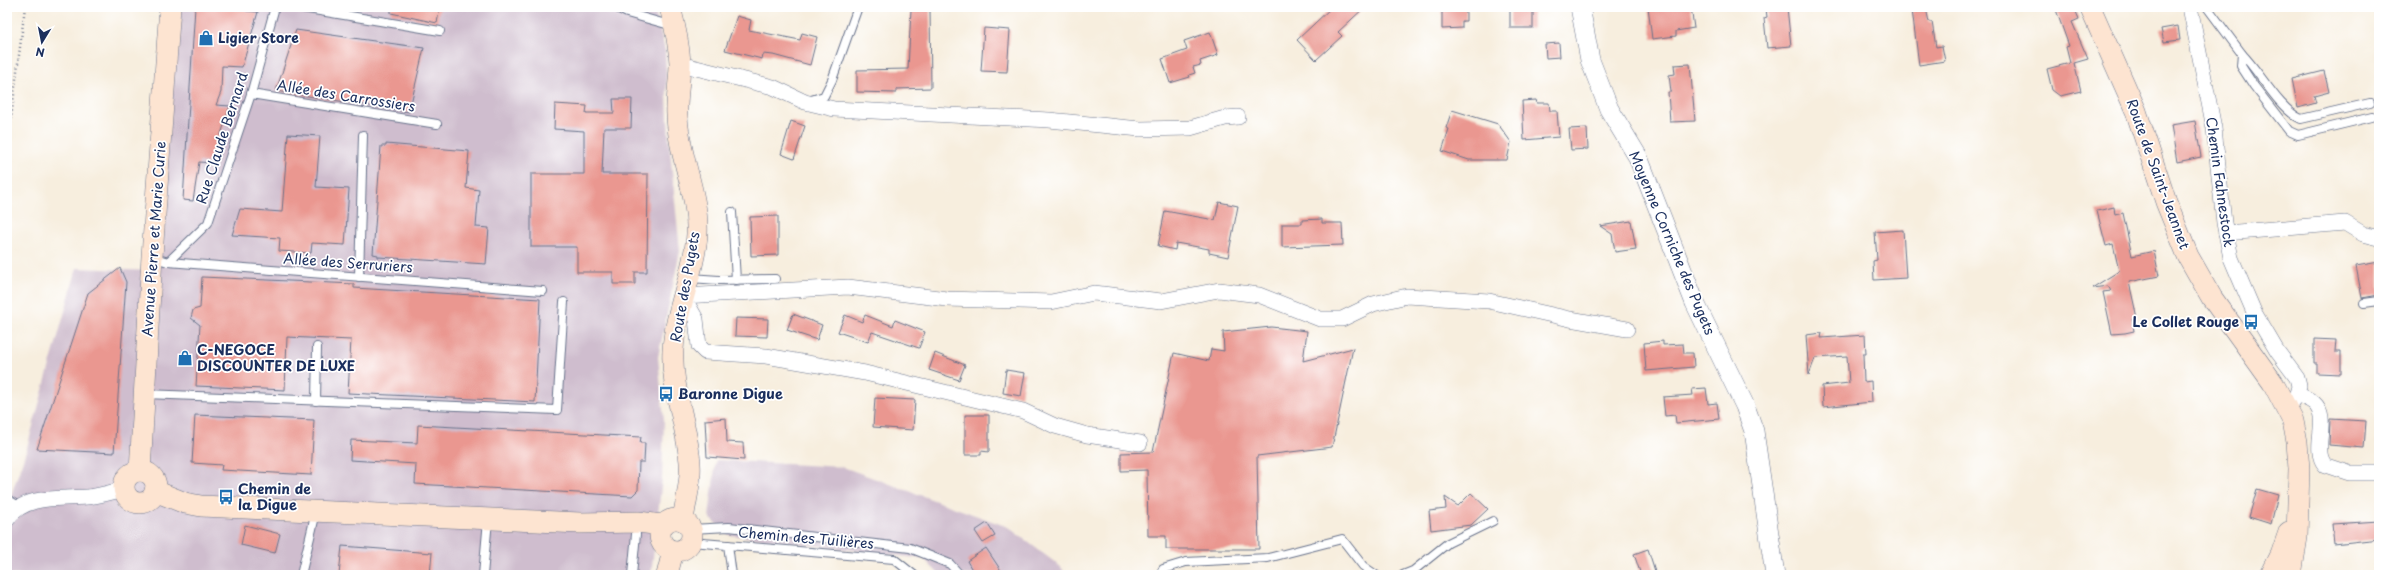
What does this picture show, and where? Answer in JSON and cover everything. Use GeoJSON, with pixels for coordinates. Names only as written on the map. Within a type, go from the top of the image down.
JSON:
{"type":"FeatureCollection","features":[{"type":"Feature","properties":{"kind":"main road","name":"Avenue Pierre et Marie Curie"},"geometry":{"type":"LineString","coordinates":[[140,471],[144,394],[160,259],[170,7]]}},
{"type":"Feature","properties":{"kind":"main road","name":"Route des Pugets"},"geometry":{"type":"LineString","coordinates":[[667,575],[691,472],[690,454],[673,369],[673,350],[685,286],[697,234],[695,211],[680,141],[677,115],[680,64],[676,27],[670,7]]}},
{"type":"Feature","properties":{"kind":"main road","name":"Route de Saint-Jeannet"},"geometry":{"type":"LineString","coordinates":[[2090,7],[2136,110],[2169,208],[2188,256],[2212,298],[2272,383],[2292,401],[2297,442],[2299,486],[2297,536],[2291,575]]}},
{"type":"Feature","properties":{"kind":"main road"},"geometry":{"type":"LineString","coordinates":[[140,471],[151,475],[156,486],[155,491],[148,501],[142,503],[130,500],[124,489],[128,476],[140,471]]}},
{"type":"Feature","properties":{"kind":"main road","name":"Route de Saint-Jeannet"},"geometry":{"type":"LineString","coordinates":[[2271,575],[2286,541],[2299,486]]}},
{"type":"Feature","properties":{"kind":"main road"},"geometry":{"type":"LineString","coordinates":[[155,491],[185,503],[201,506],[580,523],[630,522],[677,535]]}},
{"type":"Feature","properties":{"kind":"main road"},"geometry":{"type":"LineString","coordinates":[[580,523],[636,534],[677,535]]}},
{"type":"Feature","properties":{"kind":"street","name":"Moyenne Corniche des Pugets"},"geometry":{"type":"LineString","coordinates":[[1580,7],[1590,60],[1609,109],[1638,157],[1695,303],[1745,406],[1754,431],[1775,575]]}},
{"type":"Feature","properties":{"kind":"street","name":"Chemin Fahnestock"},"geometry":{"type":"LineString","coordinates":[[2190,7],[2214,128],[2226,233],[2231,258],[2241,286],[2266,333],[2297,378],[2299,386],[2292,401]]}},
{"type":"Feature","properties":{"kind":"street"},"geometry":{"type":"LineString","coordinates":[[680,64],[773,88],[805,102],[834,109],[1049,120],[1140,129],[1190,128],[1225,118],[1238,117]]}},
{"type":"Feature","properties":{"kind":"street"},"geometry":{"type":"LineString","coordinates":[[2226,233],[2345,223],[2363,234],[2379,238]]}},
{"type":"Feature","properties":{"kind":"street"},"geometry":{"type":"LineString","coordinates":[[1140,443],[1080,433],[1056,426],[1022,411],[865,373],[766,356],[704,352],[699,346],[696,319],[685,286],[848,286],[947,299],[1051,302],[1094,293],[1161,301],[1219,290],[1259,295],[1320,319],[1342,320],[1373,304],[1407,296],[1489,301],[1570,319],[1626,329]]}},
{"type":"Feature","properties":{"kind":"street"},"geometry":{"type":"LineString","coordinates":[[2292,401],[2314,403],[2319,410],[2320,454],[2325,465],[2349,473],[2379,473]]}},
{"type":"Feature","properties":{"kind":"street"},"geometry":{"type":"LineString","coordinates":[[7,520],[20,507],[53,498],[88,497],[124,489]]}},
{"type":"Feature","properties":{"kind":"lane","name":"Rue Claude Bernard"},"geometry":{"type":"LineString","coordinates":[[160,259],[208,223],[251,94],[275,7]]}},
{"type":"Feature","properties":{"kind":"lane"},"geometry":{"type":"LineString","coordinates":[[296,7],[440,31]]}},
{"type":"Feature","properties":{"kind":"lane"},"geometry":{"type":"LineString","coordinates":[[615,7],[627,13],[676,27]]}},
{"type":"Feature","properties":{"kind":"lane"},"geometry":{"type":"LineString","coordinates":[[805,102],[824,96],[832,80],[858,7]]}},
{"type":"Feature","properties":{"kind":"lane"},"geometry":{"type":"LineString","coordinates":[[2207,7],[2242,54],[2254,66],[2291,115],[2301,119],[2370,103]]}},
{"type":"Feature","properties":{"kind":"lane"},"geometry":{"type":"LineString","coordinates":[[2242,54],[2241,66],[2289,131],[2298,135],[2372,117]]}},
{"type":"Feature","properties":{"kind":"lane","name":"Allée des Carrossiers"},"geometry":{"type":"LineString","coordinates":[[251,94],[437,124]]}},
{"type":"Feature","properties":{"kind":"lane"},"geometry":{"type":"LineString","coordinates":[[359,277],[363,135]]}},
{"type":"Feature","properties":{"kind":"lane"},"geometry":{"type":"LineString","coordinates":[[732,212],[736,280]]}},
{"type":"Feature","properties":{"kind":"lane","name":"Allée des Serruriers"},"geometry":{"type":"LineString","coordinates":[[160,259],[359,277],[543,291]]}},
{"type":"Feature","properties":{"kind":"lane"},"geometry":{"type":"LineString","coordinates":[[685,286],[736,280],[775,279]]}},
{"type":"Feature","properties":{"kind":"lane"},"geometry":{"type":"LineString","coordinates":[[2364,304],[2379,301]]}},
{"type":"Feature","properties":{"kind":"lane"},"geometry":{"type":"LineString","coordinates":[[144,394],[558,410],[564,302]]}},
{"type":"Feature","properties":{"kind":"lane"},"geometry":{"type":"LineString","coordinates":[[316,401],[317,347]]}},
{"type":"Feature","properties":{"kind":"lane"},"geometry":{"type":"LineString","coordinates":[[7,499],[20,507]]}},
{"type":"Feature","properties":{"kind":"lane"},"geometry":{"type":"LineString","coordinates":[[301,575],[316,512]]}},
{"type":"Feature","properties":{"kind":"lane"},"geometry":{"type":"LineString","coordinates":[[483,575],[488,518]]}},
{"type":"Feature","properties":{"kind":"lane"},"geometry":{"type":"LineString","coordinates":[[1403,575],[1413,571],[1448,543],[1493,521]]}},
{"type":"Feature","properties":{"kind":"lane"},"geometry":{"type":"LineString","coordinates":[[677,535],[729,527],[910,548],[950,564],[960,575]]}},
{"type":"Feature","properties":{"kind":"lane"},"geometry":{"type":"LineString","coordinates":[[632,575],[636,534]]}},
{"type":"Feature","properties":{"kind":"lane","name":"Chemin des Tuilières"},"geometry":{"type":"LineString","coordinates":[[677,535],[728,545],[894,559],[914,575]]}},
{"type":"Feature","properties":{"kind":"lane"},"geometry":{"type":"LineString","coordinates":[[1160,575],[1163,569],[1186,562],[1268,558],[1342,539],[1363,566],[1376,575]]}},
{"type":"Feature","properties":{"kind":"lane"},"geometry":{"type":"LineString","coordinates":[[728,545],[732,575]]}},
{"type":"Feature","properties":{"kind":"path"},"geometry":{"type":"LineString","coordinates":[[7,151],[25,7]]}},
{"type":"Feature","properties":{"kind":"shaded area"},"geometry":{"type":"Polygon","coordinates":[[[175,7],[654,7],[665,51],[669,141],[680,251],[658,357],[664,420],[662,479],[651,575],[7,575],[7,507],[26,451],[77,268],[155,271],[175,7]]]}},
{"type":"Feature","properties":{"kind":"shaded area"},"geometry":{"type":"Polygon","coordinates":[[[716,460],[843,467],[1008,527],[1061,567],[1066,575],[940,575],[924,559],[729,535],[709,517],[716,460]]]}},
{"type":"Feature","properties":{"kind":"building"},"geometry":{"type":"Polygon","coordinates":[[[195,7],[246,7],[246,11],[258,12],[242,67],[222,66],[221,92],[216,105],[230,106],[212,163],[199,162],[193,201],[183,200],[195,7]]]}},
{"type":"Feature","properties":{"kind":"building"},"geometry":{"type":"Polygon","coordinates":[[[391,7],[440,7],[437,23],[391,13],[391,7]]]}},
{"type":"Feature","properties":{"kind":"building"},"geometry":{"type":"Polygon","coordinates":[[[1332,7],[1365,7],[1338,32],[1342,36],[1316,60],[1297,40],[1332,7]]]}},
{"type":"Feature","properties":{"kind":"building"},"geometry":{"type":"Polygon","coordinates":[[[1442,7],[1466,7],[1466,21],[1462,21],[1462,28],[1442,29],[1442,7]]]}},
{"type":"Feature","properties":{"kind":"building"},"geometry":{"type":"Polygon","coordinates":[[[1510,7],[1533,7],[1533,28],[1510,28],[1510,7]]]}},
{"type":"Feature","properties":{"kind":"building"},"geometry":{"type":"Polygon","coordinates":[[[1648,7],[1691,7],[1694,28],[1676,31],[1676,36],[1652,39],[1648,7]]]}},
{"type":"Feature","properties":{"kind":"building"},"geometry":{"type":"Polygon","coordinates":[[[1787,7],[1791,46],[1767,48],[1764,18],[1767,17],[1766,9],[1787,7]]]}},
{"type":"Feature","properties":{"kind":"building"},"geometry":{"type":"Polygon","coordinates":[[[2055,7],[2074,7],[2079,19],[2072,22],[2088,59],[2074,63],[2081,91],[2060,96],[2052,90],[2047,69],[2070,63],[2066,47],[2069,46],[2055,7]]]}},
{"type":"Feature","properties":{"kind":"building"},"geometry":{"type":"Polygon","coordinates":[[[1926,8],[1929,22],[1932,22],[1936,47],[1942,46],[1945,61],[1919,65],[1912,10],[1926,8]]]}},
{"type":"Feature","properties":{"kind":"building"},"geometry":{"type":"Polygon","coordinates":[[[911,9],[930,9],[931,88],[896,89],[896,93],[857,92],[857,70],[908,69],[911,9]]]}},
{"type":"Feature","properties":{"kind":"building"},"geometry":{"type":"Polygon","coordinates":[[[737,16],[751,20],[749,30],[800,40],[802,33],[817,37],[810,65],[773,55],[763,54],[762,59],[725,50],[737,16]]]}},
{"type":"Feature","properties":{"kind":"building"},"geometry":{"type":"Polygon","coordinates":[[[2178,26],[2180,40],[2164,42],[2161,29],[2178,26]]]}},
{"type":"Feature","properties":{"kind":"building"},"geometry":{"type":"Polygon","coordinates":[[[984,28],[1010,30],[1007,72],[981,71],[984,28]]]}},
{"type":"Feature","properties":{"kind":"building"},"geometry":{"type":"Polygon","coordinates":[[[296,30],[424,48],[409,112],[276,91],[296,30]]]}},
{"type":"Feature","properties":{"kind":"building"},"geometry":{"type":"Polygon","coordinates":[[[1210,32],[1218,55],[1200,61],[1201,65],[1193,67],[1195,73],[1189,75],[1190,77],[1170,83],[1162,59],[1187,50],[1184,41],[1210,32]]]}},
{"type":"Feature","properties":{"kind":"building"},"geometry":{"type":"Polygon","coordinates":[[[1559,43],[1560,57],[1546,58],[1545,44],[1559,43]]]}},
{"type":"Feature","properties":{"kind":"building"},"geometry":{"type":"Polygon","coordinates":[[[1690,64],[1695,121],[1670,122],[1668,92],[1671,92],[1669,75],[1675,74],[1674,65],[1690,64]]]}},
{"type":"Feature","properties":{"kind":"building"},"geometry":{"type":"Polygon","coordinates":[[[2324,71],[2329,92],[2314,96],[2316,103],[2298,108],[2292,79],[2324,71]]]}},
{"type":"Feature","properties":{"kind":"building"},"geometry":{"type":"Polygon","coordinates":[[[613,99],[632,99],[631,128],[604,128],[602,174],[648,174],[647,272],[635,272],[635,284],[613,284],[613,272],[577,272],[577,247],[531,247],[531,174],[584,174],[584,131],[554,129],[555,104],[587,106],[586,113],[614,113],[613,99]]]}},
{"type":"Feature","properties":{"kind":"building"},"geometry":{"type":"Polygon","coordinates":[[[1536,100],[1537,103],[1549,103],[1550,111],[1557,111],[1559,137],[1524,140],[1522,101],[1536,100]]]}},
{"type":"Feature","properties":{"kind":"building"},"geometry":{"type":"Polygon","coordinates":[[[1452,110],[1498,124],[1511,142],[1507,160],[1469,160],[1442,151],[1449,129],[1446,128],[1452,110]]]}},
{"type":"Feature","properties":{"kind":"building"},"geometry":{"type":"Polygon","coordinates":[[[791,121],[805,126],[794,159],[781,154],[791,121]]]}},
{"type":"Feature","properties":{"kind":"building"},"geometry":{"type":"Polygon","coordinates":[[[2195,121],[2201,157],[2177,162],[2171,125],[2195,121]]]}},
{"type":"Feature","properties":{"kind":"building"},"geometry":{"type":"Polygon","coordinates":[[[1587,128],[1588,149],[1571,150],[1569,129],[1587,128]]]}},
{"type":"Feature","properties":{"kind":"building"},"geometry":{"type":"Polygon","coordinates":[[[288,134],[320,136],[316,187],[349,189],[345,245],[312,243],[311,253],[279,251],[280,238],[232,235],[240,209],[282,212],[288,134]]]}},
{"type":"Feature","properties":{"kind":"building"},"geometry":{"type":"Polygon","coordinates":[[[386,144],[469,151],[466,188],[479,190],[476,227],[489,228],[486,264],[378,257],[378,255],[373,254],[381,146],[386,146],[386,144]]]}},
{"type":"Feature","properties":{"kind":"building"},"geometry":{"type":"Polygon","coordinates":[[[1219,202],[1238,206],[1228,257],[1209,253],[1209,249],[1176,243],[1175,250],[1158,246],[1165,211],[1215,220],[1219,202]]]}},
{"type":"Feature","properties":{"kind":"building"},"geometry":{"type":"Polygon","coordinates":[[[2114,207],[2115,215],[2123,213],[2132,256],[2154,251],[2159,276],[2129,282],[2137,318],[2132,319],[2134,331],[2112,334],[2103,292],[2111,291],[2108,286],[2092,288],[2119,271],[2113,244],[2106,246],[2097,211],[2114,207]]]}},
{"type":"Feature","properties":{"kind":"building"},"geometry":{"type":"Polygon","coordinates":[[[778,216],[778,255],[751,256],[750,217],[778,216]]]}},
{"type":"Feature","properties":{"kind":"building"},"geometry":{"type":"Polygon","coordinates":[[[1322,219],[1322,223],[1342,223],[1343,245],[1282,247],[1282,224],[1302,224],[1302,220],[1322,219]]]}},
{"type":"Feature","properties":{"kind":"building"},"geometry":{"type":"Polygon","coordinates":[[[1631,221],[1636,249],[1615,252],[1612,234],[1600,226],[1631,221]]]}},
{"type":"Feature","properties":{"kind":"building"},"geometry":{"type":"Polygon","coordinates":[[[1903,230],[1906,278],[1874,280],[1873,261],[1877,260],[1875,232],[1903,230]]]}},
{"type":"Feature","properties":{"kind":"building"},"geometry":{"type":"Polygon","coordinates":[[[2379,262],[2379,295],[2362,298],[2356,266],[2379,262]]]}},
{"type":"Feature","properties":{"kind":"building"},"geometry":{"type":"Polygon","coordinates":[[[120,268],[126,282],[114,453],[37,449],[88,293],[120,268]]]}},
{"type":"Feature","properties":{"kind":"building"},"geometry":{"type":"Polygon","coordinates":[[[202,277],[354,284],[354,288],[540,299],[535,402],[348,393],[351,340],[287,337],[285,390],[196,386],[200,325],[191,318],[193,310],[200,308],[202,277]]]}},
{"type":"Feature","properties":{"kind":"building"},"geometry":{"type":"Polygon","coordinates":[[[793,314],[822,325],[817,340],[787,330],[793,314]]]}},
{"type":"Feature","properties":{"kind":"building"},"geometry":{"type":"Polygon","coordinates":[[[845,315],[862,322],[865,315],[893,326],[895,320],[925,332],[919,348],[872,332],[868,342],[838,332],[845,315]]]}},
{"type":"Feature","properties":{"kind":"building"},"geometry":{"type":"Polygon","coordinates":[[[736,318],[768,319],[767,337],[735,336],[736,318]]]}},
{"type":"Feature","properties":{"kind":"building"},"geometry":{"type":"Polygon","coordinates":[[[1271,327],[1307,331],[1303,361],[1353,348],[1332,447],[1257,456],[1259,549],[1166,549],[1166,536],[1148,536],[1147,470],[1121,471],[1121,453],[1153,452],[1174,353],[1209,361],[1211,349],[1224,351],[1223,332],[1271,327]]]}},
{"type":"Feature","properties":{"kind":"building"},"geometry":{"type":"Polygon","coordinates":[[[1822,333],[1821,338],[1865,335],[1866,354],[1863,354],[1864,382],[1871,381],[1872,402],[1823,407],[1822,386],[1849,383],[1847,356],[1815,358],[1809,375],[1806,335],[1822,333]]]}},
{"type":"Feature","properties":{"kind":"building"},"geometry":{"type":"Polygon","coordinates":[[[2314,339],[2336,340],[2335,352],[2341,352],[2341,374],[2317,373],[2317,363],[2314,363],[2314,339]]]}},
{"type":"Feature","properties":{"kind":"building"},"geometry":{"type":"Polygon","coordinates":[[[1663,341],[1663,345],[1683,344],[1684,353],[1693,353],[1694,367],[1646,371],[1644,343],[1663,341]]]}},
{"type":"Feature","properties":{"kind":"building"},"geometry":{"type":"Polygon","coordinates":[[[935,353],[965,365],[959,380],[929,370],[935,353]]]}},
{"type":"Feature","properties":{"kind":"building"},"geometry":{"type":"Polygon","coordinates":[[[1006,370],[1025,373],[1021,396],[1003,393],[1006,370]]]}},
{"type":"Feature","properties":{"kind":"building"},"geometry":{"type":"Polygon","coordinates":[[[1706,388],[1708,404],[1717,403],[1719,419],[1676,423],[1675,415],[1665,416],[1663,397],[1693,395],[1692,389],[1706,388]]]}},
{"type":"Feature","properties":{"kind":"building"},"geometry":{"type":"Polygon","coordinates":[[[875,398],[915,400],[913,430],[873,427],[875,398]]]}},
{"type":"Feature","properties":{"kind":"building"},"geometry":{"type":"Polygon","coordinates":[[[195,415],[314,420],[311,475],[221,470],[222,465],[192,463],[195,415]]]}},
{"type":"Feature","properties":{"kind":"building"},"geometry":{"type":"Polygon","coordinates":[[[965,415],[989,415],[989,452],[981,451],[981,455],[965,455],[965,415]]]}},
{"type":"Feature","properties":{"kind":"building"},"geometry":{"type":"Polygon","coordinates":[[[726,418],[727,442],[743,443],[744,460],[707,457],[705,420],[726,418]]]}},
{"type":"Feature","properties":{"kind":"building"},"geometry":{"type":"Polygon","coordinates":[[[2330,419],[2366,421],[2364,448],[2329,445],[2330,419]]]}},
{"type":"Feature","properties":{"kind":"building"},"geometry":{"type":"Polygon","coordinates":[[[418,425],[641,437],[640,443],[645,443],[644,462],[639,462],[638,490],[632,496],[415,484],[416,464],[350,460],[351,440],[417,443],[418,425]]]}},
{"type":"Feature","properties":{"kind":"building"},"geometry":{"type":"Polygon","coordinates":[[[2257,489],[2278,495],[2271,524],[2249,517],[2257,489]]]}},
{"type":"Feature","properties":{"kind":"building"},"geometry":{"type":"Polygon","coordinates":[[[1471,493],[1488,509],[1471,525],[1431,530],[1429,511],[1446,509],[1445,497],[1458,506],[1471,493]]]}},
{"type":"Feature","properties":{"kind":"building"},"geometry":{"type":"Polygon","coordinates":[[[2379,521],[2379,539],[2334,544],[2332,524],[2379,521]]]}},
{"type":"Feature","properties":{"kind":"building"},"geometry":{"type":"Polygon","coordinates":[[[987,523],[995,536],[983,543],[975,531],[987,523]]]}},
{"type":"Feature","properties":{"kind":"building"},"geometry":{"type":"Polygon","coordinates":[[[245,525],[280,534],[275,553],[241,545],[245,525]]]}},
{"type":"Feature","properties":{"kind":"building"},"geometry":{"type":"Polygon","coordinates":[[[342,546],[432,553],[430,575],[339,575],[342,546]]]}},
{"type":"Feature","properties":{"kind":"building"},"geometry":{"type":"Polygon","coordinates":[[[986,548],[1004,575],[975,575],[967,561],[986,548]]]}},
{"type":"Feature","properties":{"kind":"building"},"geometry":{"type":"Polygon","coordinates":[[[1648,549],[1655,571],[1641,575],[1634,554],[1648,549]]]}},
{"type":"Feature","properties":{"kind":"place","name":"Ligier Store"},"geometry":{"type":"Point","coordinates":[206,38]}},
{"type":"Feature","properties":{"kind":"place","name":"Le Collet Rouge"},"geometry":{"type":"Point","coordinates":[2251,322]}},
{"type":"Feature","properties":{"kind":"place","name":"C-NEGOCE DISCOUNTER DE LUXE"},"geometry":{"type":"Point","coordinates":[185,358]}},
{"type":"Feature","properties":{"kind":"place","name":"Baronne Digue"},"geometry":{"type":"Point","coordinates":[666,394]}},
{"type":"Feature","properties":{"kind":"place","name":"Chemin de la Digue"},"geometry":{"type":"Point","coordinates":[226,497]}}]}
